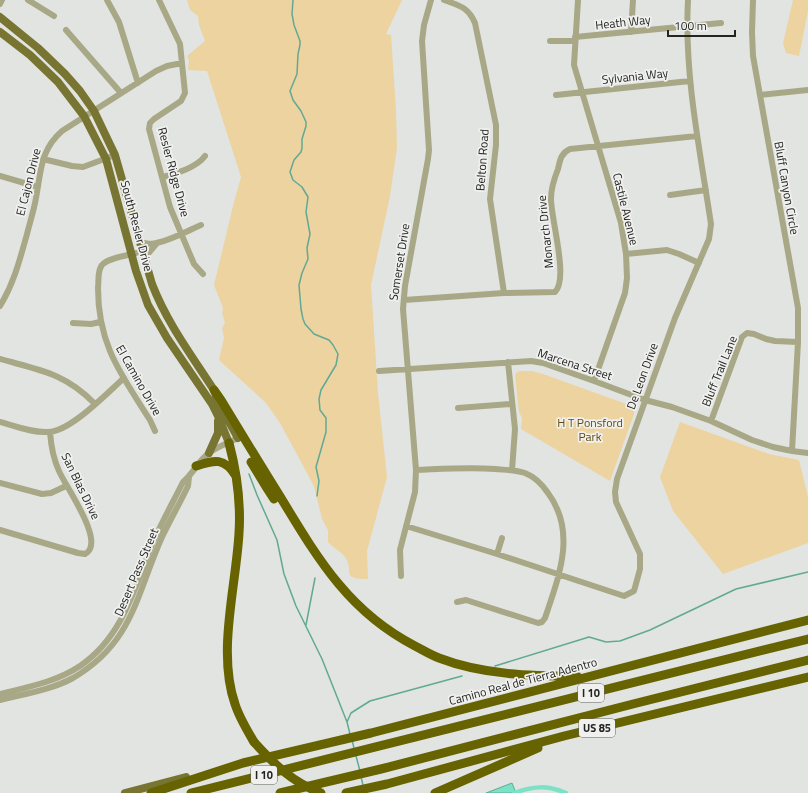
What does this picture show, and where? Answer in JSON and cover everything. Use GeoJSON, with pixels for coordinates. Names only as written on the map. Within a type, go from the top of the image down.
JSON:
{"type":"FeatureCollection","features":[{"type":"Feature","properties":{"kind":"highway"},"geometry":{"type":"LineString","coordinates":[[214,390],[324,566],[361,609],[376,621],[410,643],[439,658],[472,667],[519,675],[588,676]]}},
{"type":"Feature","properties":{"kind":"highway"},"geometry":{"type":"LineString","coordinates":[[238,438],[274,498],[288,510]]}},
{"type":"Feature","properties":{"kind":"highway"},"geometry":{"type":"LineString","coordinates":[[229,443],[235,465],[239,502],[239,534],[227,660],[229,679],[235,704],[254,742],[276,766],[290,778],[321,793]]}},
{"type":"Feature","properties":{"kind":"highway"},"geometry":{"type":"LineString","coordinates":[[196,466],[212,461],[220,461],[231,468],[237,478]]}},
{"type":"Feature","properties":{"kind":"highway","name":"Camino Real de Tierra Adentro"},"geometry":{"type":"LineString","coordinates":[[151,793],[243,763],[337,742],[808,620]]}},
{"type":"Feature","properties":{"kind":"highway","name":"I 10"},"geometry":{"type":"LineString","coordinates":[[191,793],[808,639]]}},
{"type":"Feature","properties":{"kind":"highway","name":"I 10"},"geometry":{"type":"LineString","coordinates":[[280,793],[342,779],[808,660]]}},
{"type":"Feature","properties":{"kind":"highway","name":"US 85"},"geometry":{"type":"LineString","coordinates":[[346,793],[387,784],[564,736],[808,676]]}},
{"type":"Feature","properties":{"kind":"highway"},"geometry":{"type":"LineString","coordinates":[[435,793],[564,736]]}},
{"type":"Feature","properties":{"kind":"main road","name":"South Resler Drive"},"geometry":{"type":"LineString","coordinates":[[0,17],[38,48],[66,74],[94,111],[115,155],[142,252],[158,302],[214,390],[218,402],[238,438]]}},
{"type":"Feature","properties":{"kind":"main road","name":"South Resler Drive"},"geometry":{"type":"LineString","coordinates":[[0,32],[35,60],[58,82],[84,116],[106,159],[142,288],[154,317],[199,384],[218,416],[229,443]]}},
{"type":"Feature","properties":{"kind":"main road"},"geometry":{"type":"LineString","coordinates":[[209,453],[218,433],[218,416]]}},
{"type":"Feature","properties":{"kind":"main road"},"geometry":{"type":"LineString","coordinates":[[125,793],[243,763]]}},
{"type":"Feature","properties":{"kind":"street"},"geometry":{"type":"LineString","coordinates":[[0,4],[2,0]]}},
{"type":"Feature","properties":{"kind":"street"},"geometry":{"type":"LineString","coordinates":[[28,0],[54,16]]}},
{"type":"Feature","properties":{"kind":"street"},"geometry":{"type":"LineString","coordinates":[[107,0],[119,22],[138,83]]}},
{"type":"Feature","properties":{"kind":"street"},"geometry":{"type":"LineString","coordinates":[[159,0],[180,44],[182,63]]}},
{"type":"Feature","properties":{"kind":"street","name":"Somerset Drive"},"geometry":{"type":"LineString","coordinates":[[401,576],[399,554],[415,492],[416,470],[407,369],[404,300],[405,286],[429,150],[422,41],[424,25],[431,0]]}},
{"type":"Feature","properties":{"kind":"street","name":"Belton Road"},"geometry":{"type":"LineString","coordinates":[[444,0],[464,7],[471,15],[475,24],[496,125],[496,145],[490,199],[504,293]]}},
{"type":"Feature","properties":{"kind":"street","name":"Castile Avenue"},"geometry":{"type":"LineString","coordinates":[[578,0],[574,65],[621,223],[626,254],[627,278],[625,294],[594,381]]}},
{"type":"Feature","properties":{"kind":"street"},"geometry":{"type":"LineString","coordinates":[[631,32],[633,0]]}},
{"type":"Feature","properties":{"kind":"street","name":"De Leon Drive"},"geometry":{"type":"LineString","coordinates":[[406,526],[560,574],[624,596],[634,592],[640,569],[640,554],[618,508],[615,492],[617,479],[675,318],[709,239],[711,231],[690,81],[687,27],[688,0]]}},
{"type":"Feature","properties":{"kind":"street","name":"Bluff Canyon Circle"},"geometry":{"type":"LineString","coordinates":[[753,0],[753,56],[798,308],[798,342],[792,451]]}},
{"type":"Feature","properties":{"kind":"street","name":"Heath Way"},"geometry":{"type":"LineString","coordinates":[[575,39],[721,23]]}},
{"type":"Feature","properties":{"kind":"street"},"geometry":{"type":"LineString","coordinates":[[66,30],[121,93]]}},
{"type":"Feature","properties":{"kind":"street"},"geometry":{"type":"LineString","coordinates":[[550,41],[575,39]]}},
{"type":"Feature","properties":{"kind":"street","name":"El Cajon Drive"},"geometry":{"type":"LineString","coordinates":[[0,306],[7,294],[16,272],[34,206],[43,159],[48,147],[57,135],[84,116],[161,68],[182,63]]}},
{"type":"Feature","properties":{"kind":"street","name":"Resler Ridge Drive"},"geometry":{"type":"LineString","coordinates":[[182,63],[185,93],[184,98],[154,119],[150,123],[149,129],[170,207],[194,264],[203,274]]}},
{"type":"Feature","properties":{"kind":"street","name":"Sylvania Way"},"geometry":{"type":"LineString","coordinates":[[556,95],[690,81]]}},
{"type":"Feature","properties":{"kind":"street"},"geometry":{"type":"LineString","coordinates":[[760,95],[808,90]]}},
{"type":"Feature","properties":{"kind":"street","name":"Monarch Drive"},"geometry":{"type":"LineString","coordinates":[[404,300],[504,293],[555,292],[559,288],[561,281],[559,252],[551,199],[552,186],[561,156],[570,149],[697,136]]}},
{"type":"Feature","properties":{"kind":"street"},"geometry":{"type":"LineString","coordinates":[[43,159],[78,167],[88,166],[115,155]]}},
{"type":"Feature","properties":{"kind":"street"},"geometry":{"type":"LineString","coordinates":[[163,177],[182,171],[199,162],[205,156]]}},
{"type":"Feature","properties":{"kind":"street"},"geometry":{"type":"LineString","coordinates":[[0,176],[38,187]]}},
{"type":"Feature","properties":{"kind":"street"},"geometry":{"type":"LineString","coordinates":[[670,195],[706,190]]}},
{"type":"Feature","properties":{"kind":"street"},"geometry":{"type":"LineString","coordinates":[[139,240],[144,244],[158,243],[201,225]]}},
{"type":"Feature","properties":{"kind":"street"},"geometry":{"type":"LineString","coordinates":[[146,264],[147,255],[158,243]]}},
{"type":"Feature","properties":{"kind":"street"},"geometry":{"type":"LineString","coordinates":[[626,254],[667,250],[699,263]]}},
{"type":"Feature","properties":{"kind":"street","name":"El Camino Drive"},"geometry":{"type":"LineString","coordinates":[[142,252],[108,260],[102,265],[99,274],[98,302],[100,322],[111,355],[155,431]]}},
{"type":"Feature","properties":{"kind":"street"},"geometry":{"type":"LineString","coordinates":[[0,291],[7,294]]}},
{"type":"Feature","properties":{"kind":"street"},"geometry":{"type":"LineString","coordinates":[[73,323],[91,324],[100,322]]}},
{"type":"Feature","properties":{"kind":"street","name":"Bluff Trail Lane"},"geometry":{"type":"LineString","coordinates":[[711,421],[742,337],[747,333],[770,340],[798,342]]}},
{"type":"Feature","properties":{"kind":"street"},"geometry":{"type":"LineString","coordinates":[[0,359],[50,373],[62,378],[76,387],[94,403]]}},
{"type":"Feature","properties":{"kind":"street","name":"Marcena Street"},"geometry":{"type":"LineString","coordinates":[[379,371],[508,362],[531,361],[543,363],[645,400],[672,407],[711,421],[752,440],[773,447],[808,453]]}},
{"type":"Feature","properties":{"kind":"street"},"geometry":{"type":"LineString","coordinates":[[508,362],[511,404],[515,429],[512,470]]}},
{"type":"Feature","properties":{"kind":"street"},"geometry":{"type":"LineString","coordinates":[[0,422],[34,431],[50,432],[68,426],[124,378]]}},
{"type":"Feature","properties":{"kind":"street"},"geometry":{"type":"LineString","coordinates":[[458,408],[511,404]]}},
{"type":"Feature","properties":{"kind":"street","name":"San Blas Drive"},"geometry":{"type":"LineString","coordinates":[[0,530],[78,553],[87,554],[89,551],[91,533],[88,524],[66,486],[54,458],[50,432]]}},
{"type":"Feature","properties":{"kind":"street","name":"Desert Pass Street"},"geometry":{"type":"LineString","coordinates":[[0,700],[50,687],[70,675],[93,656],[106,642],[116,630],[129,606],[150,560],[158,531],[183,482],[209,453],[238,438]]}},
{"type":"Feature","properties":{"kind":"street"},"geometry":{"type":"LineString","coordinates":[[416,470],[468,467],[512,470],[526,474],[538,481],[552,498],[561,520],[564,536],[560,574],[545,618],[542,622],[538,623],[466,600],[457,602]]}},
{"type":"Feature","properties":{"kind":"street"},"geometry":{"type":"LineString","coordinates":[[0,483],[42,494],[51,493],[66,486]]}},
{"type":"Feature","properties":{"kind":"street"},"geometry":{"type":"LineString","coordinates":[[497,554],[502,538]]}},
{"type":"Feature","properties":{"kind":"street","name":"Desert Pass Street"},"geometry":{"type":"LineString","coordinates":[[0,694],[70,675]]}},
{"type":"Feature","properties":{"kind":"green space"},"geometry":{"type":"Polygon","coordinates":[[[187,0],[402,0],[386,34],[391,35],[397,148],[390,196],[371,285],[378,393],[387,477],[367,551],[368,579],[359,579],[351,576],[349,573],[348,562],[345,557],[328,542],[328,530],[322,519],[314,486],[280,423],[266,403],[219,360],[224,338],[222,328],[225,323],[222,313],[223,308],[214,285],[241,177],[207,71],[188,70],[189,60],[187,56],[205,41],[199,25],[198,16],[190,10],[187,0]]]}},
{"type":"Feature","properties":{"kind":"green space"},"geometry":{"type":"Polygon","coordinates":[[[793,0],[808,0],[808,11],[799,56],[786,53],[783,43],[793,0]]]}},
{"type":"Feature","properties":{"kind":"green space","name":"H T Ponsford Park"},"geometry":{"type":"Polygon","coordinates":[[[520,371],[532,371],[543,374],[632,406],[634,409],[634,414],[610,481],[521,429],[522,418],[519,412],[515,375],[520,371]]]}},
{"type":"Feature","properties":{"kind":"green space"},"geometry":{"type":"Polygon","coordinates":[[[680,422],[769,454],[799,460],[808,497],[808,543],[723,574],[673,511],[660,477],[680,422]]]}},
{"type":"Feature","properties":{"kind":"shaded area"},"geometry":{"type":"Polygon","coordinates":[[[512,783],[516,793],[486,793],[512,783]]]}},
{"type":"Feature","properties":{"kind":"waterway"},"geometry":{"type":"LineString","coordinates":[[293,0],[292,14],[300,45],[297,74],[290,91],[293,100],[301,111],[306,122],[306,126],[302,139],[301,152],[294,160],[290,172],[293,180],[302,187],[308,197],[306,212],[310,234],[307,248],[308,259],[299,285],[301,309],[305,324],[314,334],[329,340],[338,354],[336,365],[321,390],[319,399],[320,410],[326,418],[326,432],[316,467],[319,481],[317,496]]}},
{"type":"Feature","properties":{"kind":"waterway"},"geometry":{"type":"LineString","coordinates":[[249,474],[277,540],[284,574],[296,606],[322,659],[347,722],[350,734]]}},
{"type":"Feature","properties":{"kind":"waterway"},"geometry":{"type":"LineString","coordinates":[[495,666],[589,637],[606,642],[620,641],[650,630],[736,589],[808,572]]}},
{"type":"Feature","properties":{"kind":"waterway"},"geometry":{"type":"LineString","coordinates":[[306,625],[315,578]]}},
{"type":"Feature","properties":{"kind":"waterway"},"geometry":{"type":"LineString","coordinates":[[347,722],[351,713],[370,701],[462,676]]}},
{"type":"Feature","properties":{"kind":"waterway"},"geometry":{"type":"LineString","coordinates":[[352,740],[354,748]]}},
{"type":"Feature","properties":{"kind":"waterway"},"geometry":{"type":"LineString","coordinates":[[356,756],[360,771]]}},
{"type":"Feature","properties":{"kind":"waterway"},"geometry":{"type":"LineString","coordinates":[[361,777],[363,785]]}},
{"type":"Feature","properties":{"kind":"waterway"},"geometry":{"type":"LineString","coordinates":[[514,793],[540,787],[559,790],[566,793]]}}]}
